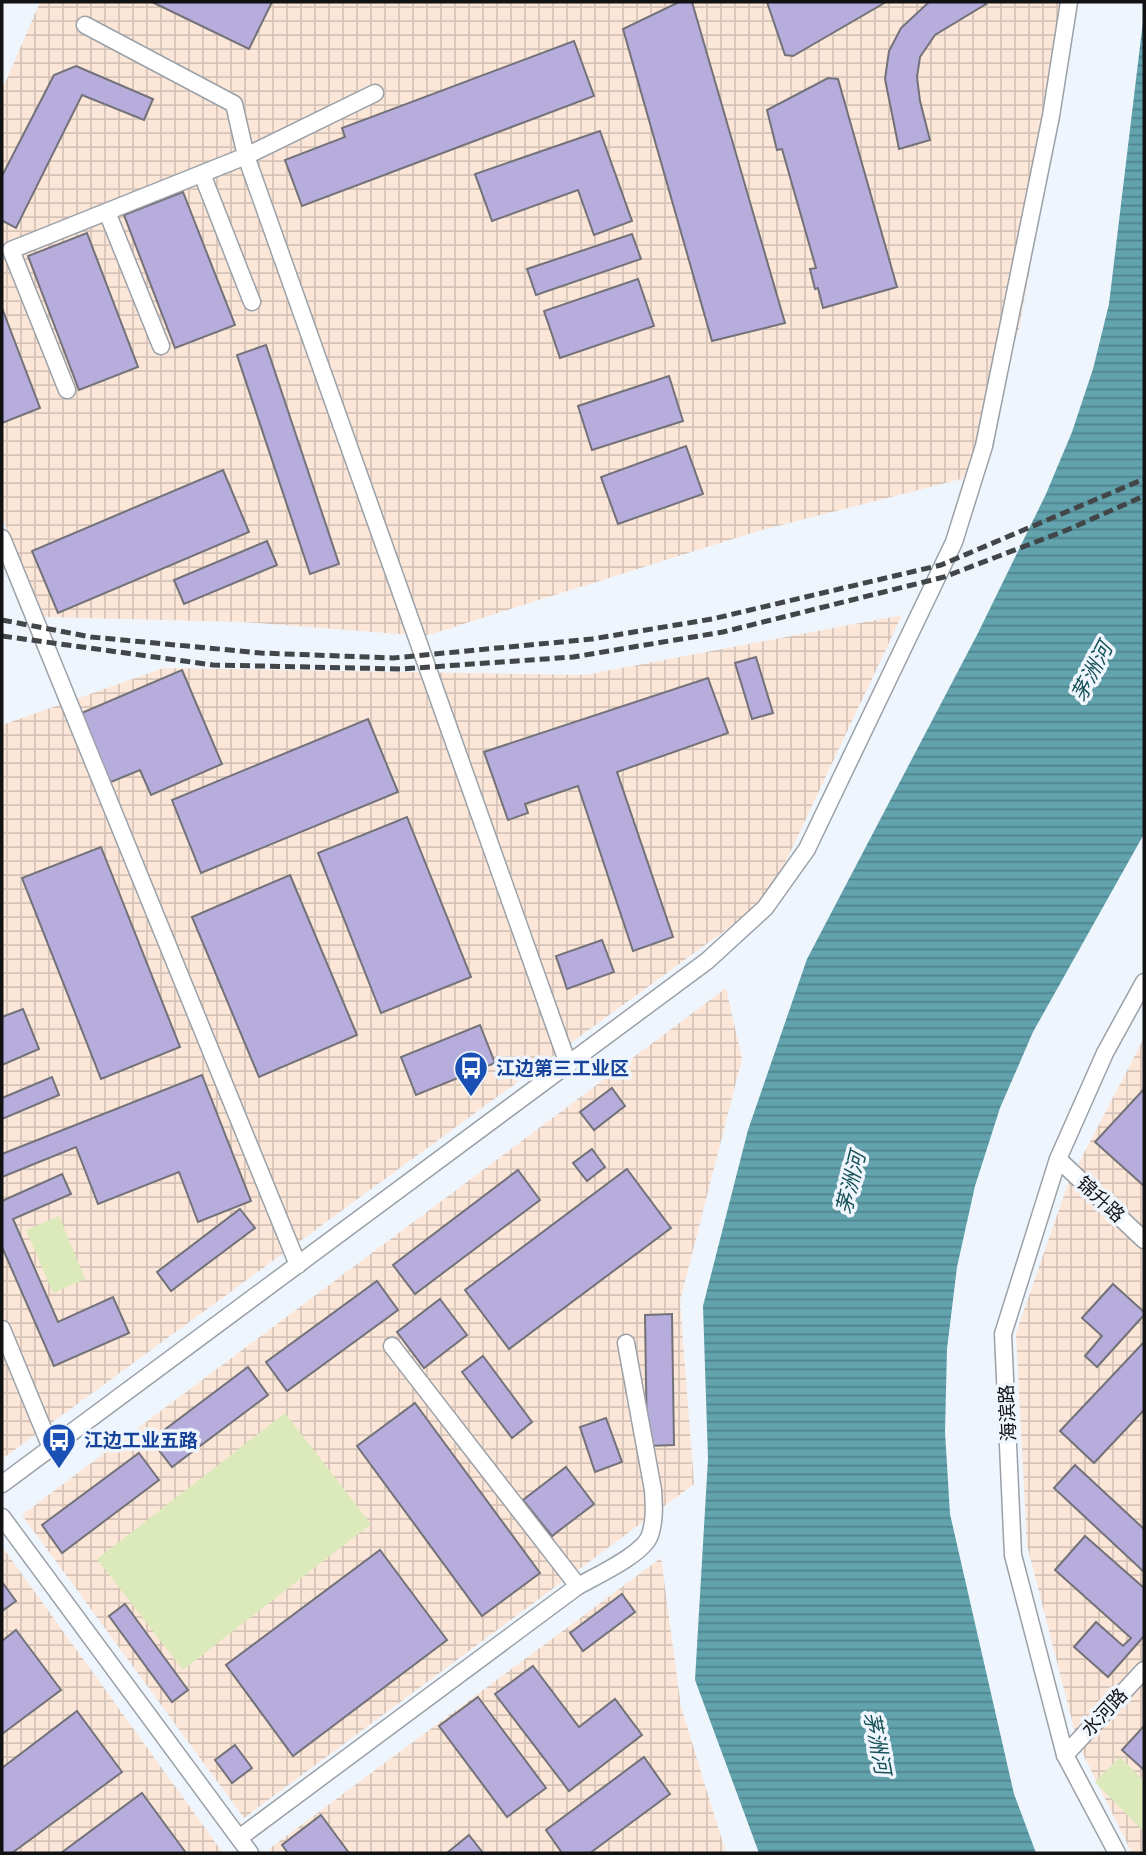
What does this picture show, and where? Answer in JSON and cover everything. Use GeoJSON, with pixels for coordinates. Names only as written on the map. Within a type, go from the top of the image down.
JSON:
{"type":"FeatureCollection","features":[{"type":"Feature","properties":{"kind":"street"},"geometry":{"type":"LineString","coordinates":[[2,1484],[706,961],[765,908],[807,849],[954,542],[984,446],[1051,116],[1069,2]]}},
{"type":"Feature","properties":{"kind":"street"},"geometry":{"type":"LineString","coordinates":[[85,25],[233,104],[246,156],[568,1064]]}},
{"type":"Feature","properties":{"kind":"street"},"geometry":{"type":"LineString","coordinates":[[67,390],[11,250],[246,156],[375,93]]}},
{"type":"Feature","properties":{"kind":"street"},"geometry":{"type":"LineString","coordinates":[[202,174],[252,302]]}},
{"type":"Feature","properties":{"kind":"street"},"geometry":{"type":"LineString","coordinates":[[107,212],[161,346]]}},
{"type":"Feature","properties":{"kind":"street"},"geometry":{"type":"LineString","coordinates":[[2,538],[298,1265]]}},
{"type":"Feature","properties":{"kind":"street","name":"海滨路"},"geometry":{"type":"LineString","coordinates":[[1117,1853],[1065,1755],[1013,1555],[1003,1334],[1058,1159],[1105,1053],[1144,982]]}},
{"type":"Feature","properties":{"kind":"street","name":"锦升路"},"geometry":{"type":"LineString","coordinates":[[1058,1159],[1144,1240]]}},
{"type":"Feature","properties":{"kind":"street"},"geometry":{"type":"LineString","coordinates":[[2,1329],[51,1448]]}},
{"type":"Feature","properties":{"kind":"street"},"geometry":{"type":"LineString","coordinates":[[239,1838],[578,1586],[625,1560],[650,1538],[655,1512],[653,1490],[626,1343]]}},
{"type":"Feature","properties":{"kind":"street"},"geometry":{"type":"LineString","coordinates":[[392,1346],[578,1586]]}},
{"type":"Feature","properties":{"kind":"street"},"geometry":{"type":"LineString","coordinates":[[2,1517],[250,1853]]}},
{"type":"Feature","properties":{"kind":"street","name":"水河路"},"geometry":{"type":"LineString","coordinates":[[1065,1755],[1144,1670]]}},
{"type":"Feature","properties":{"kind":"shaded area"},"geometry":{"type":"Polygon","coordinates":[[[40,2],[1078,2],[1019,329],[965,478],[758,531],[425,636],[243,622],[44,617],[2,517],[2,90],[40,2]]]}},
{"type":"Feature","properties":{"kind":"shaded area","name":"江边第三工业区"},"geometry":{"type":"Polygon","coordinates":[[[902,615],[768,899],[2,1459],[2,725],[164,668],[585,675],[902,615]]]}},
{"type":"Feature","properties":{"kind":"shaded area"},"geometry":{"type":"Polygon","coordinates":[[[726,988],[742,1059],[680,1301],[694,1484],[244,1818],[22,1515],[726,988]]]}},
{"type":"Feature","properties":{"kind":"shaded area"},"geometry":{"type":"Polygon","coordinates":[[[1144,1038],[1144,1853],[1132,1853],[1078,1744],[1027,1545],[1016,1333],[1068,1184],[1144,1038]]]}},
{"type":"Feature","properties":{"kind":"shaded area"},"geometry":{"type":"Polygon","coordinates":[[[3,1548],[223,1853],[2,1853],[3,1548]]]}},
{"type":"Feature","properties":{"kind":"shaded area"},"geometry":{"type":"Polygon","coordinates":[[[661,1558],[681,1707],[726,1853],[272,1853],[269,1849],[661,1558]]]}},
{"type":"Feature","properties":{"kind":"green space"},"geometry":{"type":"Polygon","coordinates":[[[59,1216],[85,1279],[53,1293],[26,1230],[59,1216]]]}},
{"type":"Feature","properties":{"kind":"green space"},"geometry":{"type":"Polygon","coordinates":[[[285,1413],[371,1524],[183,1670],[97,1559],[285,1413]]]}},
{"type":"Feature","properties":{"kind":"green space"},"geometry":{"type":"Polygon","coordinates":[[[1120,1757],[1144,1781],[1144,1832],[1095,1782],[1120,1757]]]}},
{"type":"Feature","properties":{"kind":"water","name":"茅洲河"},"geometry":{"type":"Polygon","coordinates":[[[1144,13],[1144,834],[1033,1032],[1000,1108],[975,1186],[957,1267],[947,1349],[945,1432],[950,1514],[1014,1794],[1036,1853],[759,1853],[695,1680],[708,1459],[703,1306],[748,1130],[807,959],[978,633],[1046,494],[1072,432],[1093,369],[1109,304],[1144,13]]]}},
{"type":"Feature","properties":{"kind":"building"},"geometry":{"type":"Polygon","coordinates":[[[152,2],[272,2],[249,49],[152,2]]]}},
{"type":"Feature","properties":{"kind":"building"},"geometry":{"type":"Polygon","coordinates":[[[679,2],[692,2],[785,323],[712,341],[623,29],[679,2]]]}},
{"type":"Feature","properties":{"kind":"building"},"geometry":{"type":"Polygon","coordinates":[[[767,2],[886,2],[793,56],[785,55],[767,2]]]}},
{"type":"Feature","properties":{"kind":"building"},"geometry":{"type":"Polygon","coordinates":[[[929,2],[986,4],[935,35],[920,57],[917,77],[930,140],[899,149],[885,79],[889,51],[901,28],[929,2]]]}},
{"type":"Feature","properties":{"kind":"building"},"geometry":{"type":"Polygon","coordinates":[[[574,41],[594,96],[302,206],[285,160],[345,137],[342,128],[574,41]]]}},
{"type":"Feature","properties":{"kind":"building"},"geometry":{"type":"Polygon","coordinates":[[[76,66],[153,99],[144,120],[82,95],[16,228],[3,221],[2,224],[2,176],[54,75],[76,66]]]}},
{"type":"Feature","properties":{"kind":"building"},"geometry":{"type":"Polygon","coordinates":[[[828,78],[838,79],[897,287],[823,308],[810,269],[816,268],[782,149],[777,150],[767,110],[828,78]]]}},
{"type":"Feature","properties":{"kind":"building"},"geometry":{"type":"Polygon","coordinates":[[[600,131],[632,221],[594,235],[578,190],[492,221],[475,174],[600,131]]]}},
{"type":"Feature","properties":{"kind":"building"},"geometry":{"type":"Polygon","coordinates":[[[183,192],[235,325],[175,348],[124,215],[183,192]]]}},
{"type":"Feature","properties":{"kind":"building"},"geometry":{"type":"Polygon","coordinates":[[[87,233],[138,367],[79,390],[28,256],[87,233]]]}},
{"type":"Feature","properties":{"kind":"building"},"geometry":{"type":"Polygon","coordinates":[[[632,234],[641,259],[536,295],[527,269],[632,234]]]}},
{"type":"Feature","properties":{"kind":"building"},"geometry":{"type":"Polygon","coordinates":[[[638,279],[654,326],[560,358],[544,311],[638,279]]]}},
{"type":"Feature","properties":{"kind":"building"},"geometry":{"type":"Polygon","coordinates":[[[2,308],[40,408],[2,423],[2,308]]]}},
{"type":"Feature","properties":{"kind":"building"},"geometry":{"type":"Polygon","coordinates":[[[266,345],[339,564],[310,574],[237,355],[266,345]]]}},
{"type":"Feature","properties":{"kind":"building"},"geometry":{"type":"Polygon","coordinates":[[[669,376],[683,421],[592,450],[578,406],[669,376]]]}},
{"type":"Feature","properties":{"kind":"building"},"geometry":{"type":"Polygon","coordinates":[[[686,446],[703,494],[618,524],[601,477],[686,446]]]}},
{"type":"Feature","properties":{"kind":"building"},"geometry":{"type":"Polygon","coordinates":[[[223,470],[249,532],[58,613],[32,551],[223,470]]]}},
{"type":"Feature","properties":{"kind":"building"},"geometry":{"type":"Polygon","coordinates":[[[267,541],[277,565],[184,604],[174,580],[267,541]]]}},
{"type":"Feature","properties":{"kind":"building"},"geometry":{"type":"Polygon","coordinates":[[[756,657],[773,713],[752,719],[735,663],[756,657]]]}},
{"type":"Feature","properties":{"kind":"building"},"geometry":{"type":"Polygon","coordinates":[[[182,670],[222,764],[151,795],[140,770],[106,784],[77,715],[182,670]]]}},
{"type":"Feature","properties":{"kind":"building"},"geometry":{"type":"Polygon","coordinates":[[[708,678],[728,733],[617,772],[673,937],[633,951],[578,786],[525,804],[528,813],[508,820],[484,752],[708,678]]]}},
{"type":"Feature","properties":{"kind":"building"},"geometry":{"type":"Polygon","coordinates":[[[368,719],[398,792],[201,873],[172,800],[368,719]]]}},
{"type":"Feature","properties":{"kind":"building"},"geometry":{"type":"Polygon","coordinates":[[[407,817],[471,977],[381,1013],[318,853],[407,817]]]}},
{"type":"Feature","properties":{"kind":"building"},"geometry":{"type":"Polygon","coordinates":[[[101,847],[180,1047],[101,1079],[22,878],[101,847]]]}},
{"type":"Feature","properties":{"kind":"building"},"geometry":{"type":"Polygon","coordinates":[[[290,875],[357,1035],[259,1077],[192,917],[290,875]]]}},
{"type":"Feature","properties":{"kind":"building"},"geometry":{"type":"Polygon","coordinates":[[[602,940],[614,972],[567,989],[556,956],[602,940]]]}},
{"type":"Feature","properties":{"kind":"building"},"geometry":{"type":"Polygon","coordinates":[[[23,1009],[39,1049],[2,1065],[2,1017],[23,1009]]]}},
{"type":"Feature","properties":{"kind":"building"},"geometry":{"type":"Polygon","coordinates":[[[480,1025],[495,1063],[416,1095],[401,1057],[480,1025]]]}},
{"type":"Feature","properties":{"kind":"building"},"geometry":{"type":"Polygon","coordinates":[[[202,1075],[251,1201],[198,1222],[179,1172],[98,1204],[76,1147],[2,1177],[2,1154],[202,1075]]]}},
{"type":"Feature","properties":{"kind":"building"},"geometry":{"type":"Polygon","coordinates":[[[52,1077],[59,1095],[2,1119],[2,1098],[52,1077]]]}},
{"type":"Feature","properties":{"kind":"building"},"geometry":{"type":"Polygon","coordinates":[[[612,1088],[625,1106],[594,1130],[580,1112],[612,1088]]]}},
{"type":"Feature","properties":{"kind":"building"},"geometry":{"type":"Polygon","coordinates":[[[1144,1089],[1144,1186],[1095,1142],[1144,1089]]]}},
{"type":"Feature","properties":{"kind":"building"},"geometry":{"type":"Polygon","coordinates":[[[592,1149],[605,1167],[587,1181],[573,1163],[592,1149]]]}},
{"type":"Feature","properties":{"kind":"building"},"geometry":{"type":"Polygon","coordinates":[[[627,1169],[671,1228],[509,1349],[465,1290],[627,1169]]]}},
{"type":"Feature","properties":{"kind":"building"},"geometry":{"type":"Polygon","coordinates":[[[518,1170],[540,1200],[415,1294],[393,1265],[518,1170]]]}},
{"type":"Feature","properties":{"kind":"building"},"geometry":{"type":"Polygon","coordinates":[[[62,1174],[71,1194],[13,1219],[58,1322],[113,1297],[129,1333],[54,1366],[2,1247],[2,1201],[62,1174]]]}},
{"type":"Feature","properties":{"kind":"building"},"geometry":{"type":"Polygon","coordinates":[[[240,1209],[255,1228],[171,1291],[157,1272],[240,1209]]]}},
{"type":"Feature","properties":{"kind":"building"},"geometry":{"type":"Polygon","coordinates":[[[377,1281],[398,1310],[287,1391],[266,1362],[377,1281]]]}},
{"type":"Feature","properties":{"kind":"building"},"geometry":{"type":"Polygon","coordinates":[[[1113,1284],[1144,1312],[1144,1315],[1097,1367],[1085,1356],[1102,1336],[1082,1318],[1113,1284]]]}},
{"type":"Feature","properties":{"kind":"building"},"geometry":{"type":"Polygon","coordinates":[[[440,1299],[467,1335],[424,1368],[397,1332],[440,1299]]]}},
{"type":"Feature","properties":{"kind":"building"},"geometry":{"type":"Polygon","coordinates":[[[672,1314],[674,1445],[647,1446],[645,1315],[672,1314]]]}},
{"type":"Feature","properties":{"kind":"building"},"geometry":{"type":"Polygon","coordinates":[[[1144,1342],[1144,1410],[1094,1463],[1060,1431],[1144,1342]]]}},
{"type":"Feature","properties":{"kind":"building"},"geometry":{"type":"Polygon","coordinates":[[[483,1356],[532,1422],[512,1438],[462,1372],[483,1356]]]}},
{"type":"Feature","properties":{"kind":"building"},"geometry":{"type":"Polygon","coordinates":[[[248,1367],[268,1395],[172,1467],[151,1440],[248,1367]]]}},
{"type":"Feature","properties":{"kind":"building"},"geometry":{"type":"Polygon","coordinates":[[[415,1403],[540,1573],[482,1616],[357,1446],[415,1403]]]}},
{"type":"Feature","properties":{"kind":"building"},"geometry":{"type":"Polygon","coordinates":[[[606,1418],[622,1462],[595,1472],[580,1427],[606,1418]]]}},
{"type":"Feature","properties":{"kind":"building"},"geometry":{"type":"Polygon","coordinates":[[[139,1453],[159,1480],[62,1553],[42,1525],[139,1453]]]}},
{"type":"Feature","properties":{"kind":"building"},"geometry":{"type":"Polygon","coordinates":[[[1075,1465],[1144,1529],[1144,1572],[1054,1488],[1075,1465]]]}},
{"type":"Feature","properties":{"kind":"building"},"geometry":{"type":"Polygon","coordinates":[[[566,1467],[594,1504],[552,1536],[523,1500],[566,1467]]]}},
{"type":"Feature","properties":{"kind":"building"},"geometry":{"type":"Polygon","coordinates":[[[1085,1536],[1144,1588],[1144,1636],[1108,1677],[1074,1647],[1096,1622],[1123,1646],[1131,1638],[1055,1570],[1085,1536]]]}},
{"type":"Feature","properties":{"kind":"building"},"geometry":{"type":"Polygon","coordinates":[[[380,1550],[447,1640],[293,1756],[226,1665],[380,1550]]]}},
{"type":"Feature","properties":{"kind":"building"},"geometry":{"type":"Polygon","coordinates":[[[2,1582],[16,1601],[2,1611],[2,1582]]]}},
{"type":"Feature","properties":{"kind":"building"},"geometry":{"type":"Polygon","coordinates":[[[622,1594],[635,1612],[583,1651],[570,1633],[622,1594]]]}},
{"type":"Feature","properties":{"kind":"building"},"geometry":{"type":"Polygon","coordinates":[[[125,1604],[188,1690],[172,1702],[109,1616],[125,1604]]]}},
{"type":"Feature","properties":{"kind":"building"},"geometry":{"type":"Polygon","coordinates":[[[16,1630],[61,1690],[2,1734],[2,1641],[16,1630]]]}},
{"type":"Feature","properties":{"kind":"building"},"geometry":{"type":"Polygon","coordinates":[[[533,1666],[579,1727],[615,1699],[642,1735],[569,1791],[495,1694],[533,1666]]]}},
{"type":"Feature","properties":{"kind":"building"},"geometry":{"type":"Polygon","coordinates":[[[478,1697],[546,1788],[507,1817],[439,1726],[478,1697]]]}},
{"type":"Feature","properties":{"kind":"building"},"geometry":{"type":"Polygon","coordinates":[[[77,1711],[122,1772],[12,1853],[2,1853],[2,1768],[77,1711]]]}},
{"type":"Feature","properties":{"kind":"building"},"geometry":{"type":"Polygon","coordinates":[[[1144,1726],[1144,1770],[1122,1750],[1144,1726]]]}},
{"type":"Feature","properties":{"kind":"building"},"geometry":{"type":"Polygon","coordinates":[[[235,1745],[252,1768],[232,1783],[215,1760],[235,1745]]]}},
{"type":"Feature","properties":{"kind":"building"},"geometry":{"type":"Polygon","coordinates":[[[644,1757],[670,1794],[590,1853],[562,1853],[546,1830],[644,1757]]]}},
{"type":"Feature","properties":{"kind":"building"},"geometry":{"type":"Polygon","coordinates":[[[142,1793],[186,1853],[61,1853],[142,1793]]]}},
{"type":"Feature","properties":{"kind":"building"},"geometry":{"type":"Polygon","coordinates":[[[321,1815],[349,1853],[288,1853],[282,1845],[321,1815]]]}},
{"type":"Feature","properties":{"kind":"building"},"geometry":{"type":"Polygon","coordinates":[[[469,1835],[483,1853],[447,1853],[469,1835]]]}},
{"type":"Feature","properties":{"kind":"railway"},"geometry":{"type":"LineString","coordinates":[[2,620],[91,637],[261,653],[393,658],[592,639],[712,619],[941,565],[1144,479]]}},
{"type":"Feature","properties":{"kind":"railway"},"geometry":{"type":"LineString","coordinates":[[2,636],[213,665],[401,669],[573,657],[723,632],[944,577],[1067,530],[1144,496]]}},
{"type":"Feature","properties":{"kind":"place","name":"江边第三工业区"},"geometry":{"type":"Point","coordinates":[471,1098]}},
{"type":"Feature","properties":{"kind":"place","name":"江边工业五路"},"geometry":{"type":"Point","coordinates":[59,1470]}}]}
